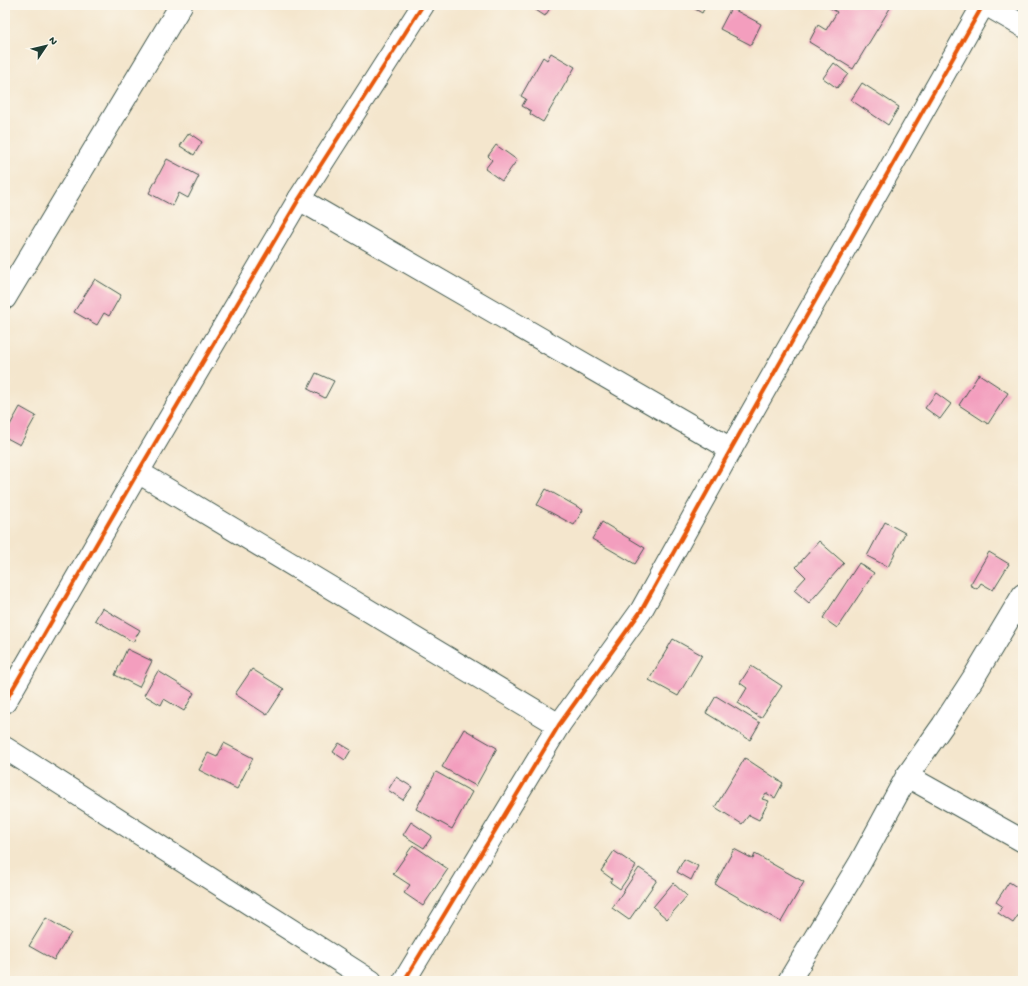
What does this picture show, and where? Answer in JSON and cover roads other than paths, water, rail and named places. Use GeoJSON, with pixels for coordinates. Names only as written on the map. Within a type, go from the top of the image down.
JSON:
{"type":"FeatureCollection","features":[{"type":"Feature","properties":{"kind":"street"},"geometry":{"type":"LineString","coordinates":[[5,298],[181,5]]}},
{"type":"Feature","properties":{"kind":"street"},"geometry":{"type":"LineString","coordinates":[[5,702],[138,472],[299,199],[423,5]]}},
{"type":"Feature","properties":{"kind":"street"},"geometry":{"type":"LineString","coordinates":[[404,981],[559,725],[641,611],[731,449],[983,5]]}},
{"type":"Feature","properties":{"kind":"street"},"geometry":{"type":"LineString","coordinates":[[987,5],[1023,26]]}},
{"type":"Feature","properties":{"kind":"street"},"geometry":{"type":"LineString","coordinates":[[299,199],[731,449]]}},
{"type":"Feature","properties":{"kind":"street"},"geometry":{"type":"LineString","coordinates":[[138,472],[559,725]]}},
{"type":"Feature","properties":{"kind":"street"},"geometry":{"type":"LineString","coordinates":[[789,981],[860,863],[907,776],[955,707],[1023,595]]}},
{"type":"Feature","properties":{"kind":"street"},"geometry":{"type":"LineString","coordinates":[[5,748],[370,981]]}},
{"type":"Feature","properties":{"kind":"street"},"geometry":{"type":"LineString","coordinates":[[907,776],[1023,841]]}}]}
